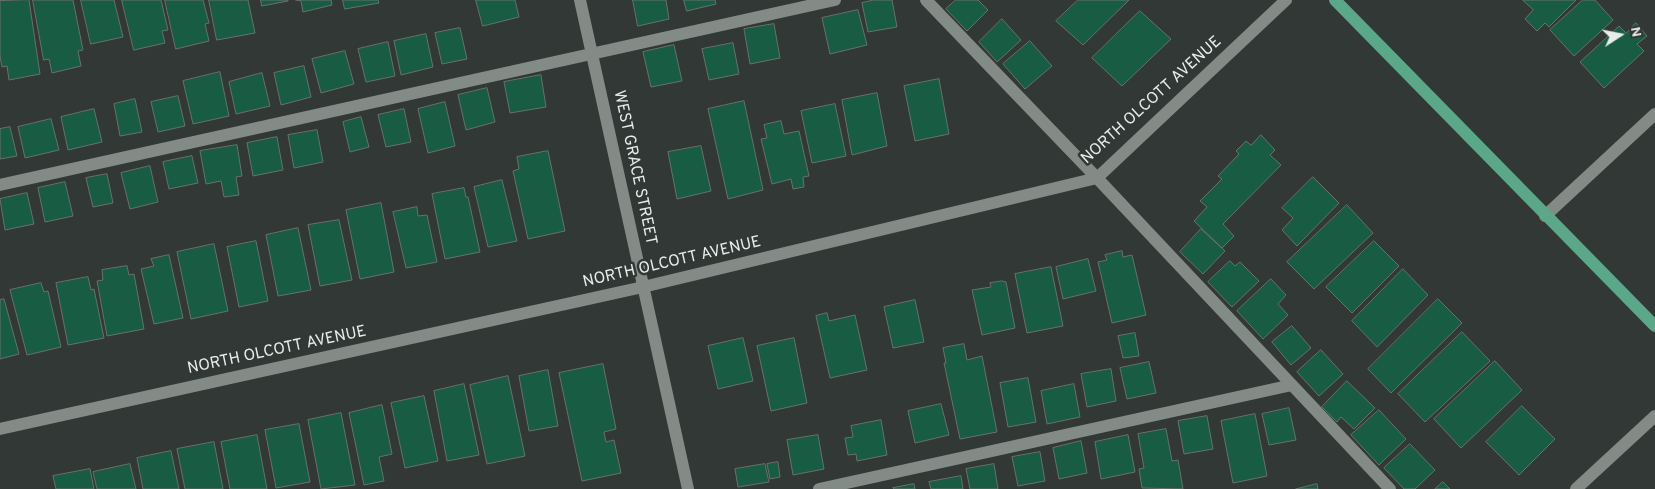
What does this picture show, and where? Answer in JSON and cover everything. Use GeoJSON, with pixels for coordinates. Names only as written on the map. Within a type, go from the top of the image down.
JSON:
{"type":"FeatureCollection","features":[{"type":"Feature","properties":{"kind":"main road"},"geometry":{"type":"LineString","coordinates":[[1335,0],[1655,326]]}},
{"type":"Feature","properties":{"kind":"street","name":"WEST GRACE STREET"},"geometry":{"type":"LineString","coordinates":[[580,0],[688,489]]}},
{"type":"Feature","properties":{"kind":"street"},"geometry":{"type":"LineString","coordinates":[[0,185],[836,0]]}},
{"type":"Feature","properties":{"kind":"street"},"geometry":{"type":"LineString","coordinates":[[926,0],[1097,178],[1390,489]]}},
{"type":"Feature","properties":{"kind":"street","name":"NORTH OLCOTT AVENUE"},"geometry":{"type":"LineString","coordinates":[[0,429],[643,287],[1097,178],[1286,0]]}},
{"type":"Feature","properties":{"kind":"street"},"geometry":{"type":"LineString","coordinates":[[1545,216],[1655,114]]}},
{"type":"Feature","properties":{"kind":"street"},"geometry":{"type":"LineString","coordinates":[[819,489],[1292,385]]}},
{"type":"Feature","properties":{"kind":"street"},"geometry":{"type":"LineString","coordinates":[[1576,489],[1655,416]]}},
{"type":"Feature","properties":{"kind":"building"},"geometry":{"type":"Polygon","coordinates":[[[29,0],[40,74],[9,80],[7,66],[2,67],[0,56],[0,1],[29,0]]]}},
{"type":"Feature","properties":{"kind":"building"},"geometry":{"type":"Polygon","coordinates":[[[33,0],[73,0],[83,50],[78,51],[81,66],[52,73],[49,59],[44,60],[33,0]]]}},
{"type":"Feature","properties":{"kind":"building"},"geometry":{"type":"Polygon","coordinates":[[[81,0],[114,0],[123,37],[91,44],[81,0]]]}},
{"type":"Feature","properties":{"kind":"building"},"geometry":{"type":"Polygon","coordinates":[[[122,0],[161,0],[168,30],[162,31],[165,43],[134,50],[122,0]]]}},
{"type":"Feature","properties":{"kind":"building"},"geometry":{"type":"Polygon","coordinates":[[[165,0],[203,0],[209,23],[205,24],[209,41],[176,49],[165,0]]]}},
{"type":"Feature","properties":{"kind":"building"},"geometry":{"type":"Polygon","coordinates":[[[209,0],[248,0],[255,33],[217,40],[209,0]]]}},
{"type":"Feature","properties":{"kind":"building"},"geometry":{"type":"Polygon","coordinates":[[[261,0],[288,0],[288,1],[262,6],[261,0]]]}},
{"type":"Feature","properties":{"kind":"building"},"geometry":{"type":"Polygon","coordinates":[[[296,0],[331,0],[332,5],[303,12],[301,1],[296,0]]]}},
{"type":"Feature","properties":{"kind":"building"},"geometry":{"type":"Polygon","coordinates":[[[343,0],[378,0],[379,3],[345,9],[343,0]]]}},
{"type":"Feature","properties":{"kind":"building"},"geometry":{"type":"Polygon","coordinates":[[[476,0],[515,0],[519,17],[483,26],[476,0]]]}},
{"type":"Feature","properties":{"kind":"building"},"geometry":{"type":"Polygon","coordinates":[[[633,0],[666,0],[669,19],[638,26],[633,0]]]}},
{"type":"Feature","properties":{"kind":"building"},"geometry":{"type":"Polygon","coordinates":[[[684,0],[715,0],[716,4],[687,11],[684,0]]]}},
{"type":"Feature","properties":{"kind":"building"},"geometry":{"type":"Polygon","coordinates":[[[874,0],[892,0],[897,27],[868,32],[862,3],[874,0]]]}},
{"type":"Feature","properties":{"kind":"building"},"geometry":{"type":"Polygon","coordinates":[[[956,0],[978,0],[988,10],[967,31],[946,9],[956,0]]]}},
{"type":"Feature","properties":{"kind":"building"},"geometry":{"type":"Polygon","coordinates":[[[1078,0],[1129,0],[1083,45],[1056,21],[1078,0]]]}},
{"type":"Feature","properties":{"kind":"building"},"geometry":{"type":"Polygon","coordinates":[[[1523,0],[1576,0],[1549,27],[1545,23],[1537,31],[1525,19],[1533,10],[1523,0]]]}},
{"type":"Feature","properties":{"kind":"building"},"geometry":{"type":"Polygon","coordinates":[[[1583,0],[1595,0],[1613,20],[1574,56],[1550,30],[1583,0]]]}},
{"type":"Feature","properties":{"kind":"building"},"geometry":{"type":"Polygon","coordinates":[[[858,10],[867,45],[830,54],[822,18],[858,10]]]}},
{"type":"Feature","properties":{"kind":"building"},"geometry":{"type":"Polygon","coordinates":[[[1140,11],[1171,39],[1122,86],[1092,58],[1140,11]]]}},
{"type":"Feature","properties":{"kind":"building"},"geometry":{"type":"Polygon","coordinates":[[[1002,19],[1021,40],[997,62],[979,42],[1002,19]]]}},
{"type":"Feature","properties":{"kind":"building"},"geometry":{"type":"Polygon","coordinates":[[[1636,23],[1647,36],[1637,44],[1644,51],[1604,88],[1580,62],[1619,26],[1626,33],[1636,23]]]}},
{"type":"Feature","properties":{"kind":"building"},"geometry":{"type":"Polygon","coordinates":[[[774,24],[780,58],[750,64],[744,29],[774,24]]]}},
{"type":"Feature","properties":{"kind":"building"},"geometry":{"type":"Polygon","coordinates":[[[460,28],[467,59],[442,64],[435,33],[460,28]]]}},
{"type":"Feature","properties":{"kind":"building"},"geometry":{"type":"Polygon","coordinates":[[[426,34],[433,67],[401,75],[394,41],[426,34]]]}},
{"type":"Feature","properties":{"kind":"building"},"geometry":{"type":"Polygon","coordinates":[[[1030,41],[1052,66],[1025,89],[1003,64],[1030,41]]]}},
{"type":"Feature","properties":{"kind":"building"},"geometry":{"type":"Polygon","coordinates":[[[388,42],[395,76],[366,82],[358,49],[388,42]]]}},
{"type":"Feature","properties":{"kind":"building"},"geometry":{"type":"Polygon","coordinates":[[[733,43],[739,74],[709,80],[702,49],[733,43]]]}},
{"type":"Feature","properties":{"kind":"building"},"geometry":{"type":"Polygon","coordinates":[[[674,45],[682,81],[651,87],[643,52],[674,45]]]}},
{"type":"Feature","properties":{"kind":"building"},"geometry":{"type":"Polygon","coordinates":[[[345,51],[354,84],[321,93],[312,59],[345,51]]]}},
{"type":"Feature","properties":{"kind":"building"},"geometry":{"type":"Polygon","coordinates":[[[304,66],[311,97],[281,105],[274,73],[304,66]]]}},
{"type":"Feature","properties":{"kind":"building"},"geometry":{"type":"Polygon","coordinates":[[[220,72],[229,116],[193,124],[183,81],[220,72]]]}},
{"type":"Feature","properties":{"kind":"building"},"geometry":{"type":"Polygon","coordinates":[[[262,73],[270,106],[236,114],[229,82],[262,73]]]}},
{"type":"Feature","properties":{"kind":"building"},"geometry":{"type":"Polygon","coordinates":[[[541,75],[546,107],[510,113],[504,82],[541,75]]]}},
{"type":"Feature","properties":{"kind":"building"},"geometry":{"type":"Polygon","coordinates":[[[939,79],[949,134],[915,141],[904,86],[939,79]]]}},
{"type":"Feature","properties":{"kind":"building"},"geometry":{"type":"Polygon","coordinates":[[[487,88],[495,122],[466,130],[458,95],[487,88]]]}},
{"type":"Feature","properties":{"kind":"building"},"geometry":{"type":"Polygon","coordinates":[[[877,93],[887,146],[852,155],[842,100],[877,93]]]}},
{"type":"Feature","properties":{"kind":"building"},"geometry":{"type":"Polygon","coordinates":[[[178,96],[185,126],[158,132],[151,102],[178,96]]]}},
{"type":"Feature","properties":{"kind":"building"},"geometry":{"type":"Polygon","coordinates":[[[135,99],[142,132],[120,136],[114,104],[135,99]]]}},
{"type":"Feature","properties":{"kind":"building"},"geometry":{"type":"Polygon","coordinates":[[[744,101],[763,190],[728,199],[708,109],[744,101]]]}},
{"type":"Feature","properties":{"kind":"building"},"geometry":{"type":"Polygon","coordinates":[[[445,102],[455,146],[428,153],[418,109],[445,102]]]}},
{"type":"Feature","properties":{"kind":"building"},"geometry":{"type":"Polygon","coordinates":[[[835,104],[846,156],[812,163],[801,111],[835,104]]]}},
{"type":"Feature","properties":{"kind":"building"},"geometry":{"type":"Polygon","coordinates":[[[94,109],[102,142],[68,150],[61,117],[94,109]]]}},
{"type":"Feature","properties":{"kind":"building"},"geometry":{"type":"Polygon","coordinates":[[[404,109],[411,142],[386,147],[378,115],[404,109]]]}},
{"type":"Feature","properties":{"kind":"building"},"geometry":{"type":"Polygon","coordinates":[[[361,117],[369,147],[350,152],[343,122],[361,117]]]}},
{"type":"Feature","properties":{"kind":"building"},"geometry":{"type":"Polygon","coordinates":[[[51,119],[59,150],[25,158],[18,127],[51,119]]]}},
{"type":"Feature","properties":{"kind":"building"},"geometry":{"type":"Polygon","coordinates":[[[781,121],[784,134],[799,131],[809,176],[803,177],[804,187],[793,189],[791,179],[772,184],[761,139],[767,138],[764,125],[781,121]]]}},
{"type":"Feature","properties":{"kind":"building"},"geometry":{"type":"Polygon","coordinates":[[[10,127],[17,156],[0,159],[0,129],[10,127]]]}},
{"type":"Feature","properties":{"kind":"building"},"geometry":{"type":"Polygon","coordinates":[[[317,130],[323,162],[294,168],[288,135],[317,130]]]}},
{"type":"Feature","properties":{"kind":"building"},"geometry":{"type":"Polygon","coordinates":[[[1261,135],[1275,150],[1270,155],[1281,165],[1223,224],[1234,236],[1222,248],[1194,221],[1207,207],[1200,201],[1222,179],[1218,176],[1239,154],[1236,151],[1246,141],[1251,145],[1261,135]]]}},
{"type":"Feature","properties":{"kind":"building"},"geometry":{"type":"Polygon","coordinates":[[[277,137],[283,170],[253,176],[247,143],[277,137]]]}},
{"type":"Feature","properties":{"kind":"building"},"geometry":{"type":"Polygon","coordinates":[[[237,145],[242,176],[236,177],[239,195],[224,197],[221,181],[206,184],[200,151],[237,145]]]}},
{"type":"Feature","properties":{"kind":"building"},"geometry":{"type":"Polygon","coordinates":[[[701,146],[711,191],[677,199],[668,152],[701,146]]]}},
{"type":"Feature","properties":{"kind":"building"},"geometry":{"type":"Polygon","coordinates":[[[548,151],[565,231],[528,239],[513,171],[519,169],[517,157],[548,151]]]}},
{"type":"Feature","properties":{"kind":"building"},"geometry":{"type":"Polygon","coordinates":[[[192,156],[198,183],[169,189],[163,162],[192,156]]]}},
{"type":"Feature","properties":{"kind":"building"},"geometry":{"type":"Polygon","coordinates":[[[150,166],[158,202],[130,209],[121,173],[150,166]]]}},
{"type":"Feature","properties":{"kind":"building"},"geometry":{"type":"Polygon","coordinates":[[[107,174],[113,203],[93,207],[86,178],[107,174]]]}},
{"type":"Feature","properties":{"kind":"building"},"geometry":{"type":"Polygon","coordinates":[[[1313,177],[1339,203],[1297,246],[1282,230],[1293,218],[1282,208],[1313,177]]]}},
{"type":"Feature","properties":{"kind":"building"},"geometry":{"type":"Polygon","coordinates":[[[502,180],[517,241],[488,247],[474,187],[502,180]]]}},
{"type":"Feature","properties":{"kind":"building"},"geometry":{"type":"Polygon","coordinates":[[[65,182],[73,216],[45,222],[38,188],[65,182]]]}},
{"type":"Feature","properties":{"kind":"building"},"geometry":{"type":"Polygon","coordinates":[[[464,188],[466,197],[468,197],[480,252],[445,259],[432,194],[464,188]]]}},
{"type":"Feature","properties":{"kind":"building"},"geometry":{"type":"Polygon","coordinates":[[[27,193],[34,224],[5,230],[0,199],[27,193]]]}},
{"type":"Feature","properties":{"kind":"building"},"geometry":{"type":"Polygon","coordinates":[[[381,203],[394,272],[360,279],[346,210],[381,203]]]}},
{"type":"Feature","properties":{"kind":"building"},"geometry":{"type":"Polygon","coordinates":[[[1347,205],[1373,233],[1314,289],[1287,262],[1347,205]]]}},
{"type":"Feature","properties":{"kind":"building"},"geometry":{"type":"Polygon","coordinates":[[[417,207],[418,216],[427,215],[437,262],[406,268],[393,212],[417,207]]]}},
{"type":"Feature","properties":{"kind":"building"},"geometry":{"type":"Polygon","coordinates":[[[339,220],[352,280],[320,286],[308,225],[339,220]]]}},
{"type":"Feature","properties":{"kind":"building"},"geometry":{"type":"Polygon","coordinates":[[[298,228],[311,290],[278,296],[266,235],[298,228]]]}},
{"type":"Feature","properties":{"kind":"building"},"geometry":{"type":"Polygon","coordinates":[[[1201,229],[1225,251],[1203,274],[1180,252],[1201,229]]]}},
{"type":"Feature","properties":{"kind":"building"},"geometry":{"type":"Polygon","coordinates":[[[256,241],[268,301],[239,307],[227,247],[256,241]]]}},
{"type":"Feature","properties":{"kind":"building"},"geometry":{"type":"Polygon","coordinates":[[[1374,241],[1399,266],[1352,313],[1326,287],[1374,241]]]}},
{"type":"Feature","properties":{"kind":"building"},"geometry":{"type":"Polygon","coordinates":[[[214,244],[228,311],[191,319],[177,252],[214,244]]]}},
{"type":"Feature","properties":{"kind":"building"},"geometry":{"type":"Polygon","coordinates":[[[1122,251],[1123,257],[1132,255],[1146,315],[1112,323],[1098,262],[1107,260],[1105,255],[1122,251]]]}},
{"type":"Feature","properties":{"kind":"building"},"geometry":{"type":"Polygon","coordinates":[[[169,255],[183,318],[154,324],[141,269],[154,266],[151,259],[169,255]]]}},
{"type":"Feature","properties":{"kind":"building"},"geometry":{"type":"Polygon","coordinates":[[[1088,259],[1096,291],[1063,299],[1056,267],[1088,259]]]}},
{"type":"Feature","properties":{"kind":"building"},"geometry":{"type":"Polygon","coordinates":[[[1230,261],[1235,266],[1240,262],[1259,281],[1232,307],[1208,282],[1230,261]]]}},
{"type":"Feature","properties":{"kind":"building"},"geometry":{"type":"Polygon","coordinates":[[[127,266],[129,275],[134,274],[144,329],[107,336],[97,281],[103,280],[102,270],[127,266]]]}},
{"type":"Feature","properties":{"kind":"building"},"geometry":{"type":"Polygon","coordinates":[[[1051,267],[1063,326],[1027,333],[1015,274],[1051,267]]]}},
{"type":"Feature","properties":{"kind":"building"},"geometry":{"type":"Polygon","coordinates":[[[1403,269],[1428,295],[1377,347],[1352,321],[1403,269]]]}},
{"type":"Feature","properties":{"kind":"building"},"geometry":{"type":"Polygon","coordinates":[[[88,277],[91,290],[94,289],[104,338],[68,345],[56,283],[88,277]]]}},
{"type":"Feature","properties":{"kind":"building"},"geometry":{"type":"Polygon","coordinates":[[[1271,279],[1286,295],[1278,304],[1288,315],[1263,339],[1237,311],[1271,279]]]}},
{"type":"Feature","properties":{"kind":"building"},"geometry":{"type":"Polygon","coordinates":[[[1006,282],[1015,328],[982,335],[972,290],[991,287],[990,283],[1006,282]]]}},
{"type":"Feature","properties":{"kind":"building"},"geometry":{"type":"Polygon","coordinates":[[[41,283],[44,292],[48,291],[61,347],[27,355],[10,290],[41,283]]]}},
{"type":"Feature","properties":{"kind":"building"},"geometry":{"type":"Polygon","coordinates":[[[4,299],[19,354],[0,359],[0,300],[4,299]]]}},
{"type":"Feature","properties":{"kind":"building"},"geometry":{"type":"Polygon","coordinates":[[[1438,299],[1462,323],[1391,393],[1368,369],[1438,299]]]}},
{"type":"Feature","properties":{"kind":"building"},"geometry":{"type":"Polygon","coordinates":[[[915,300],[924,342],[893,348],[884,307],[915,300]]]}},
{"type":"Feature","properties":{"kind":"building"},"geometry":{"type":"Polygon","coordinates":[[[827,313],[829,321],[855,315],[867,370],[830,378],[816,316],[827,313]]]}},
{"type":"Feature","properties":{"kind":"building"},"geometry":{"type":"Polygon","coordinates":[[[1292,326],[1311,348],[1291,365],[1272,342],[1292,326]]]}},
{"type":"Feature","properties":{"kind":"building"},"geometry":{"type":"Polygon","coordinates":[[[1462,332],[1490,361],[1425,422],[1398,394],[1462,332]]]}},
{"type":"Feature","properties":{"kind":"building"},"geometry":{"type":"Polygon","coordinates":[[[1135,333],[1139,356],[1123,358],[1118,336],[1135,333]]]}},
{"type":"Feature","properties":{"kind":"building"},"geometry":{"type":"Polygon","coordinates":[[[743,338],[753,381],[718,389],[708,346],[743,338]]]}},
{"type":"Feature","properties":{"kind":"building"},"geometry":{"type":"Polygon","coordinates":[[[794,338],[807,403],[771,411],[757,346],[794,338]]]}},
{"type":"Feature","properties":{"kind":"building"},"geometry":{"type":"Polygon","coordinates":[[[964,344],[967,360],[982,356],[997,432],[960,439],[944,363],[946,363],[943,348],[964,344]]]}},
{"type":"Feature","properties":{"kind":"building"},"geometry":{"type":"Polygon","coordinates":[[[1321,350],[1343,374],[1319,396],[1297,372],[1321,350]]]}},
{"type":"Feature","properties":{"kind":"building"},"geometry":{"type":"Polygon","coordinates":[[[1495,361],[1522,390],[1461,448],[1434,419],[1495,361]]]}},
{"type":"Feature","properties":{"kind":"building"},"geometry":{"type":"Polygon","coordinates":[[[1149,362],[1156,393],[1127,399],[1120,368],[1149,362]]]}},
{"type":"Feature","properties":{"kind":"building"},"geometry":{"type":"Polygon","coordinates":[[[603,364],[616,429],[604,432],[606,442],[614,440],[621,473],[582,481],[559,373],[603,364]]]}},
{"type":"Feature","properties":{"kind":"building"},"geometry":{"type":"Polygon","coordinates":[[[1111,369],[1116,401],[1087,407],[1081,374],[1111,369]]]}},
{"type":"Feature","properties":{"kind":"building"},"geometry":{"type":"Polygon","coordinates":[[[548,370],[558,426],[529,431],[519,376],[548,370]]]}},
{"type":"Feature","properties":{"kind":"building"},"geometry":{"type":"Polygon","coordinates":[[[508,376],[525,456],[487,464],[470,385],[508,376]]]}},
{"type":"Feature","properties":{"kind":"building"},"geometry":{"type":"Polygon","coordinates":[[[1028,378],[1036,422],[1008,427],[1000,383],[1028,378]]]}},
{"type":"Feature","properties":{"kind":"building"},"geometry":{"type":"Polygon","coordinates":[[[1347,381],[1375,408],[1354,429],[1341,417],[1337,422],[1322,407],[1347,381]]]}},
{"type":"Feature","properties":{"kind":"building"},"geometry":{"type":"Polygon","coordinates":[[[464,384],[479,455],[447,461],[434,391],[464,384]]]}},
{"type":"Feature","properties":{"kind":"building"},"geometry":{"type":"Polygon","coordinates":[[[1074,384],[1080,417],[1047,424],[1041,391],[1074,384]]]}},
{"type":"Feature","properties":{"kind":"building"},"geometry":{"type":"Polygon","coordinates":[[[424,396],[438,461],[405,468],[391,403],[424,396]]]}},
{"type":"Feature","properties":{"kind":"building"},"geometry":{"type":"Polygon","coordinates":[[[941,404],[949,435],[915,443],[908,411],[941,404]]]}},
{"type":"Feature","properties":{"kind":"building"},"geometry":{"type":"Polygon","coordinates":[[[382,405],[392,454],[379,457],[384,481],[364,485],[349,413],[382,405]]]}},
{"type":"Feature","properties":{"kind":"building"},"geometry":{"type":"Polygon","coordinates":[[[1522,406],[1555,439],[1519,475],[1486,442],[1522,406]]]}},
{"type":"Feature","properties":{"kind":"building"},"geometry":{"type":"Polygon","coordinates":[[[1289,408],[1296,440],[1269,445],[1262,414],[1289,408]]]}},
{"type":"Feature","properties":{"kind":"building"},"geometry":{"type":"Polygon","coordinates":[[[1379,410],[1406,439],[1379,465],[1351,435],[1379,410]]]}},
{"type":"Feature","properties":{"kind":"building"},"geometry":{"type":"Polygon","coordinates":[[[341,413],[355,485],[321,489],[308,420],[341,413]]]}},
{"type":"Feature","properties":{"kind":"building"},"geometry":{"type":"Polygon","coordinates":[[[1255,414],[1267,476],[1233,483],[1221,421],[1255,414]]]}},
{"type":"Feature","properties":{"kind":"building"},"geometry":{"type":"Polygon","coordinates":[[[1207,416],[1213,449],[1184,454],[1178,421],[1207,416]]]}},
{"type":"Feature","properties":{"kind":"building"},"geometry":{"type":"Polygon","coordinates":[[[881,420],[887,455],[857,461],[856,454],[848,455],[845,438],[853,437],[851,426],[881,420]]]}},
{"type":"Feature","properties":{"kind":"building"},"geometry":{"type":"Polygon","coordinates":[[[299,424],[310,482],[276,488],[265,430],[299,424]]]}},
{"type":"Feature","properties":{"kind":"building"},"geometry":{"type":"Polygon","coordinates":[[[1166,429],[1172,461],[1178,460],[1183,489],[1142,488],[1139,469],[1144,468],[1138,434],[1166,429]]]}},
{"type":"Feature","properties":{"kind":"building"},"geometry":{"type":"Polygon","coordinates":[[[257,435],[267,489],[230,489],[221,442],[257,435]]]}},
{"type":"Feature","properties":{"kind":"building"},"geometry":{"type":"Polygon","coordinates":[[[818,435],[824,469],[793,475],[787,440],[818,435]]]}},
{"type":"Feature","properties":{"kind":"building"},"geometry":{"type":"Polygon","coordinates":[[[1128,435],[1135,472],[1101,479],[1095,442],[1128,435]]]}},
{"type":"Feature","properties":{"kind":"building"},"geometry":{"type":"Polygon","coordinates":[[[1081,441],[1087,473],[1059,479],[1053,448],[1081,441]]]}},
{"type":"Feature","properties":{"kind":"building"},"geometry":{"type":"Polygon","coordinates":[[[214,442],[223,489],[185,489],[177,449],[214,442]]]}},
{"type":"Feature","properties":{"kind":"building"},"geometry":{"type":"Polygon","coordinates":[[[1410,444],[1435,470],[1415,489],[1404,489],[1384,468],[1410,444]]]}},
{"type":"Feature","properties":{"kind":"building"},"geometry":{"type":"Polygon","coordinates":[[[171,451],[179,489],[143,489],[137,458],[171,451]]]}},
{"type":"Feature","properties":{"kind":"building"},"geometry":{"type":"Polygon","coordinates":[[[1040,452],[1045,481],[1018,486],[1012,457],[1040,452]]]}},
{"type":"Feature","properties":{"kind":"building"},"geometry":{"type":"Polygon","coordinates":[[[778,462],[780,477],[770,479],[767,464],[778,462]]]}},
{"type":"Feature","properties":{"kind":"building"},"geometry":{"type":"Polygon","coordinates":[[[130,464],[136,489],[97,489],[93,472],[130,464]]]}},
{"type":"Feature","properties":{"kind":"building"},"geometry":{"type":"Polygon","coordinates":[[[765,464],[769,482],[738,487],[735,469],[765,464]]]}},
{"type":"Feature","properties":{"kind":"building"},"geometry":{"type":"Polygon","coordinates":[[[994,464],[998,489],[970,489],[966,469],[994,464]]]}},
{"type":"Feature","properties":{"kind":"building"},"geometry":{"type":"Polygon","coordinates":[[[90,469],[94,489],[56,489],[53,476],[90,469]]]}},
{"type":"Feature","properties":{"kind":"building"},"geometry":{"type":"Polygon","coordinates":[[[961,476],[963,489],[931,489],[929,482],[961,476]]]}},
{"type":"Feature","properties":{"kind":"building"},"geometry":{"type":"Polygon","coordinates":[[[1443,482],[1450,489],[1435,489],[1443,482]]]}},
{"type":"Feature","properties":{"kind":"building"},"geometry":{"type":"Polygon","coordinates":[[[914,484],[915,489],[893,488],[914,484]]]}},
{"type":"Feature","properties":{"kind":"building"},"geometry":{"type":"Polygon","coordinates":[[[1317,484],[1318,489],[1296,489],[1317,484]]]}}]}
